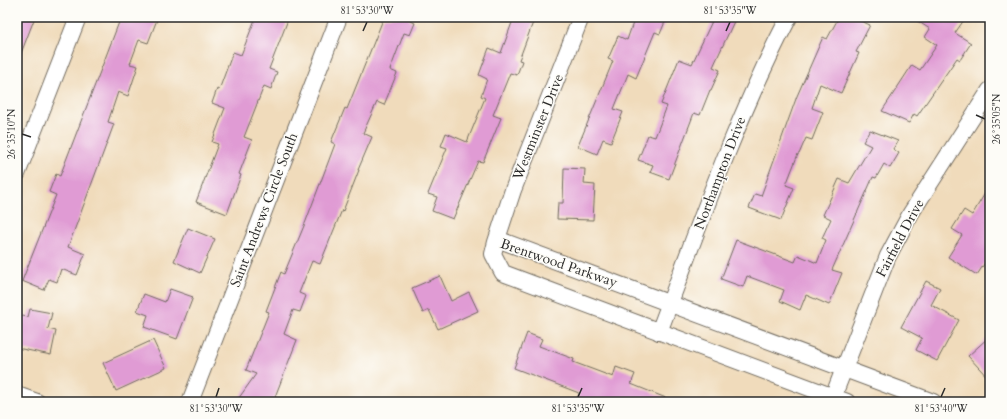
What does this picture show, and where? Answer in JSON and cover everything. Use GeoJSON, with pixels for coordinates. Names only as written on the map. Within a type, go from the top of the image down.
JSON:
{"type":"FeatureCollection","features":[{"type":"Feature","properties":{"kind":"street"},"geometry":{"type":"LineString","coordinates":[[17,174],[78,17]]}},
{"type":"Feature","properties":{"kind":"street","name":"Saint Andrews Circle South"},"geometry":{"type":"LineString","coordinates":[[190,402],[339,17]]}},
{"type":"Feature","properties":{"kind":"street","name":"Westminster Drive"},"geometry":{"type":"LineString","coordinates":[[497,238],[513,190],[581,17]]}},
{"type":"Feature","properties":{"kind":"street","name":"Northampton Drive"},"geometry":{"type":"LineString","coordinates":[[660,332],[741,116],[765,63],[789,17]]}},
{"type":"Feature","properties":{"kind":"street","name":"Fairfield Drive"},"geometry":{"type":"LineString","coordinates":[[840,399],[844,368],[888,256],[911,213],[990,90]]}},
{"type":"Feature","properties":{"kind":"street","name":"Brentwood Parkway"},"geometry":{"type":"LineString","coordinates":[[840,399],[503,273],[493,254],[497,238],[932,402]]}},
{"type":"Feature","properties":{"kind":"street"},"geometry":{"type":"LineString","coordinates":[[17,395],[37,402]]}},
{"type":"Feature","properties":{"kind":"building"},"geometry":{"type":"Polygon","coordinates":[[[17,17],[35,17],[18,61],[17,61],[17,17]]]}},
{"type":"Feature","properties":{"kind":"building"},"geometry":{"type":"Polygon","coordinates":[[[121,17],[158,17],[148,43],[139,40],[130,64],[138,66],[128,96],[118,92],[108,122],[114,124],[68,247],[85,254],[77,275],[61,269],[57,282],[49,279],[44,290],[22,281],[56,195],[49,192],[56,174],[60,176],[121,17]]]}},
{"type":"Feature","properties":{"kind":"building"},"geometry":{"type":"Polygon","coordinates":[[[256,17],[289,17],[269,69],[277,72],[271,89],[264,86],[244,137],[252,140],[239,174],[241,175],[227,214],[196,202],[218,144],[212,142],[225,108],[212,103],[217,89],[219,90],[233,52],[241,55],[256,17]]]}},
{"type":"Feature","properties":{"kind":"building"},"geometry":{"type":"Polygon","coordinates":[[[384,17],[410,17],[409,20],[415,23],[410,35],[404,33],[390,70],[397,73],[384,105],[377,102],[363,133],[372,137],[343,211],[342,210],[320,264],[312,261],[299,293],[306,296],[300,312],[293,310],[284,334],[297,340],[273,402],[236,402],[256,374],[246,370],[269,312],[266,311],[281,272],[284,274],[306,221],[335,144],[331,142],[345,108],[347,109],[384,17]]]}},
{"type":"Feature","properties":{"kind":"building"},"geometry":{"type":"Polygon","coordinates":[[[514,17],[535,17],[519,60],[522,61],[517,75],[510,73],[493,115],[501,118],[483,162],[478,161],[453,219],[432,211],[437,197],[428,194],[447,148],[441,146],[446,133],[467,142],[485,98],[481,96],[487,79],[479,75],[489,48],[501,53],[514,17]]]}},
{"type":"Feature","properties":{"kind":"building"},"geometry":{"type":"Polygon","coordinates":[[[635,17],[667,17],[660,34],[655,32],[636,78],[628,74],[614,109],[623,112],[611,142],[603,139],[597,154],[578,146],[613,61],[608,59],[618,36],[627,40],[635,17]]]}},
{"type":"Feature","properties":{"kind":"building"},"geometry":{"type":"Polygon","coordinates":[[[714,17],[736,17],[713,67],[720,70],[700,115],[694,113],[669,179],[650,172],[653,165],[638,160],[648,135],[655,137],[667,106],[661,104],[679,59],[692,64],[714,17]]]}},
{"type":"Feature","properties":{"kind":"building"},"geometry":{"type":"Polygon","coordinates":[[[839,17],[863,17],[861,21],[870,25],[856,52],[859,53],[841,93],[820,84],[812,108],[823,112],[812,140],[806,138],[798,154],[786,185],[794,188],[781,220],[749,208],[755,194],[761,196],[797,96],[823,37],[827,39],[839,17]]]}},
{"type":"Feature","properties":{"kind":"building"},"geometry":{"type":"Polygon","coordinates":[[[911,17],[966,17],[955,33],[971,43],[960,60],[957,58],[917,116],[914,114],[909,123],[882,111],[912,65],[920,70],[937,45],[925,37],[930,29],[911,17]]]}},
{"type":"Feature","properties":{"kind":"building"},"geometry":{"type":"Polygon","coordinates":[[[870,130],[898,141],[893,149],[899,153],[890,168],[884,164],[876,178],[873,177],[832,270],[842,273],[829,305],[806,295],[800,310],[780,301],[784,290],[747,276],[743,287],[721,279],[736,240],[795,262],[798,255],[817,263],[826,240],[822,238],[831,219],[823,215],[839,179],[849,183],[871,146],[863,142],[870,130]]]}},
{"type":"Feature","properties":{"kind":"building"},"geometry":{"type":"Polygon","coordinates":[[[564,168],[585,169],[584,184],[595,185],[593,220],[557,219],[558,203],[563,203],[564,168]]]}},
{"type":"Feature","properties":{"kind":"building"},"geometry":{"type":"Polygon","coordinates":[[[990,185],[990,255],[977,275],[948,257],[962,235],[952,229],[964,210],[972,215],[990,185]]]}},
{"type":"Feature","properties":{"kind":"building"},"geometry":{"type":"Polygon","coordinates":[[[188,228],[215,239],[200,273],[174,261],[188,228]]]}},
{"type":"Feature","properties":{"kind":"building"},"geometry":{"type":"Polygon","coordinates":[[[440,276],[451,301],[469,292],[478,311],[438,329],[429,310],[423,313],[412,288],[440,276]]]}},
{"type":"Feature","properties":{"kind":"building"},"geometry":{"type":"Polygon","coordinates":[[[926,281],[940,288],[931,305],[959,320],[937,361],[916,350],[922,338],[901,327],[926,281]]]}},
{"type":"Feature","properties":{"kind":"building"},"geometry":{"type":"Polygon","coordinates":[[[170,289],[193,297],[177,339],[144,327],[148,315],[137,311],[144,294],[165,302],[170,289]]]}},
{"type":"Feature","properties":{"kind":"building"},"geometry":{"type":"Polygon","coordinates":[[[30,309],[52,313],[48,329],[56,331],[51,355],[17,348],[17,315],[28,317],[30,309]]]}},
{"type":"Feature","properties":{"kind":"building"},"geometry":{"type":"Polygon","coordinates":[[[527,333],[542,339],[539,346],[574,359],[573,362],[613,377],[616,367],[635,374],[631,384],[676,402],[583,402],[577,399],[579,393],[514,368],[527,333]]]}},
{"type":"Feature","properties":{"kind":"building"},"geometry":{"type":"Polygon","coordinates":[[[990,336],[990,380],[968,356],[990,336]]]}},
{"type":"Feature","properties":{"kind":"building"},"geometry":{"type":"Polygon","coordinates":[[[153,340],[166,368],[116,391],[103,363],[153,340]]]}}]}
